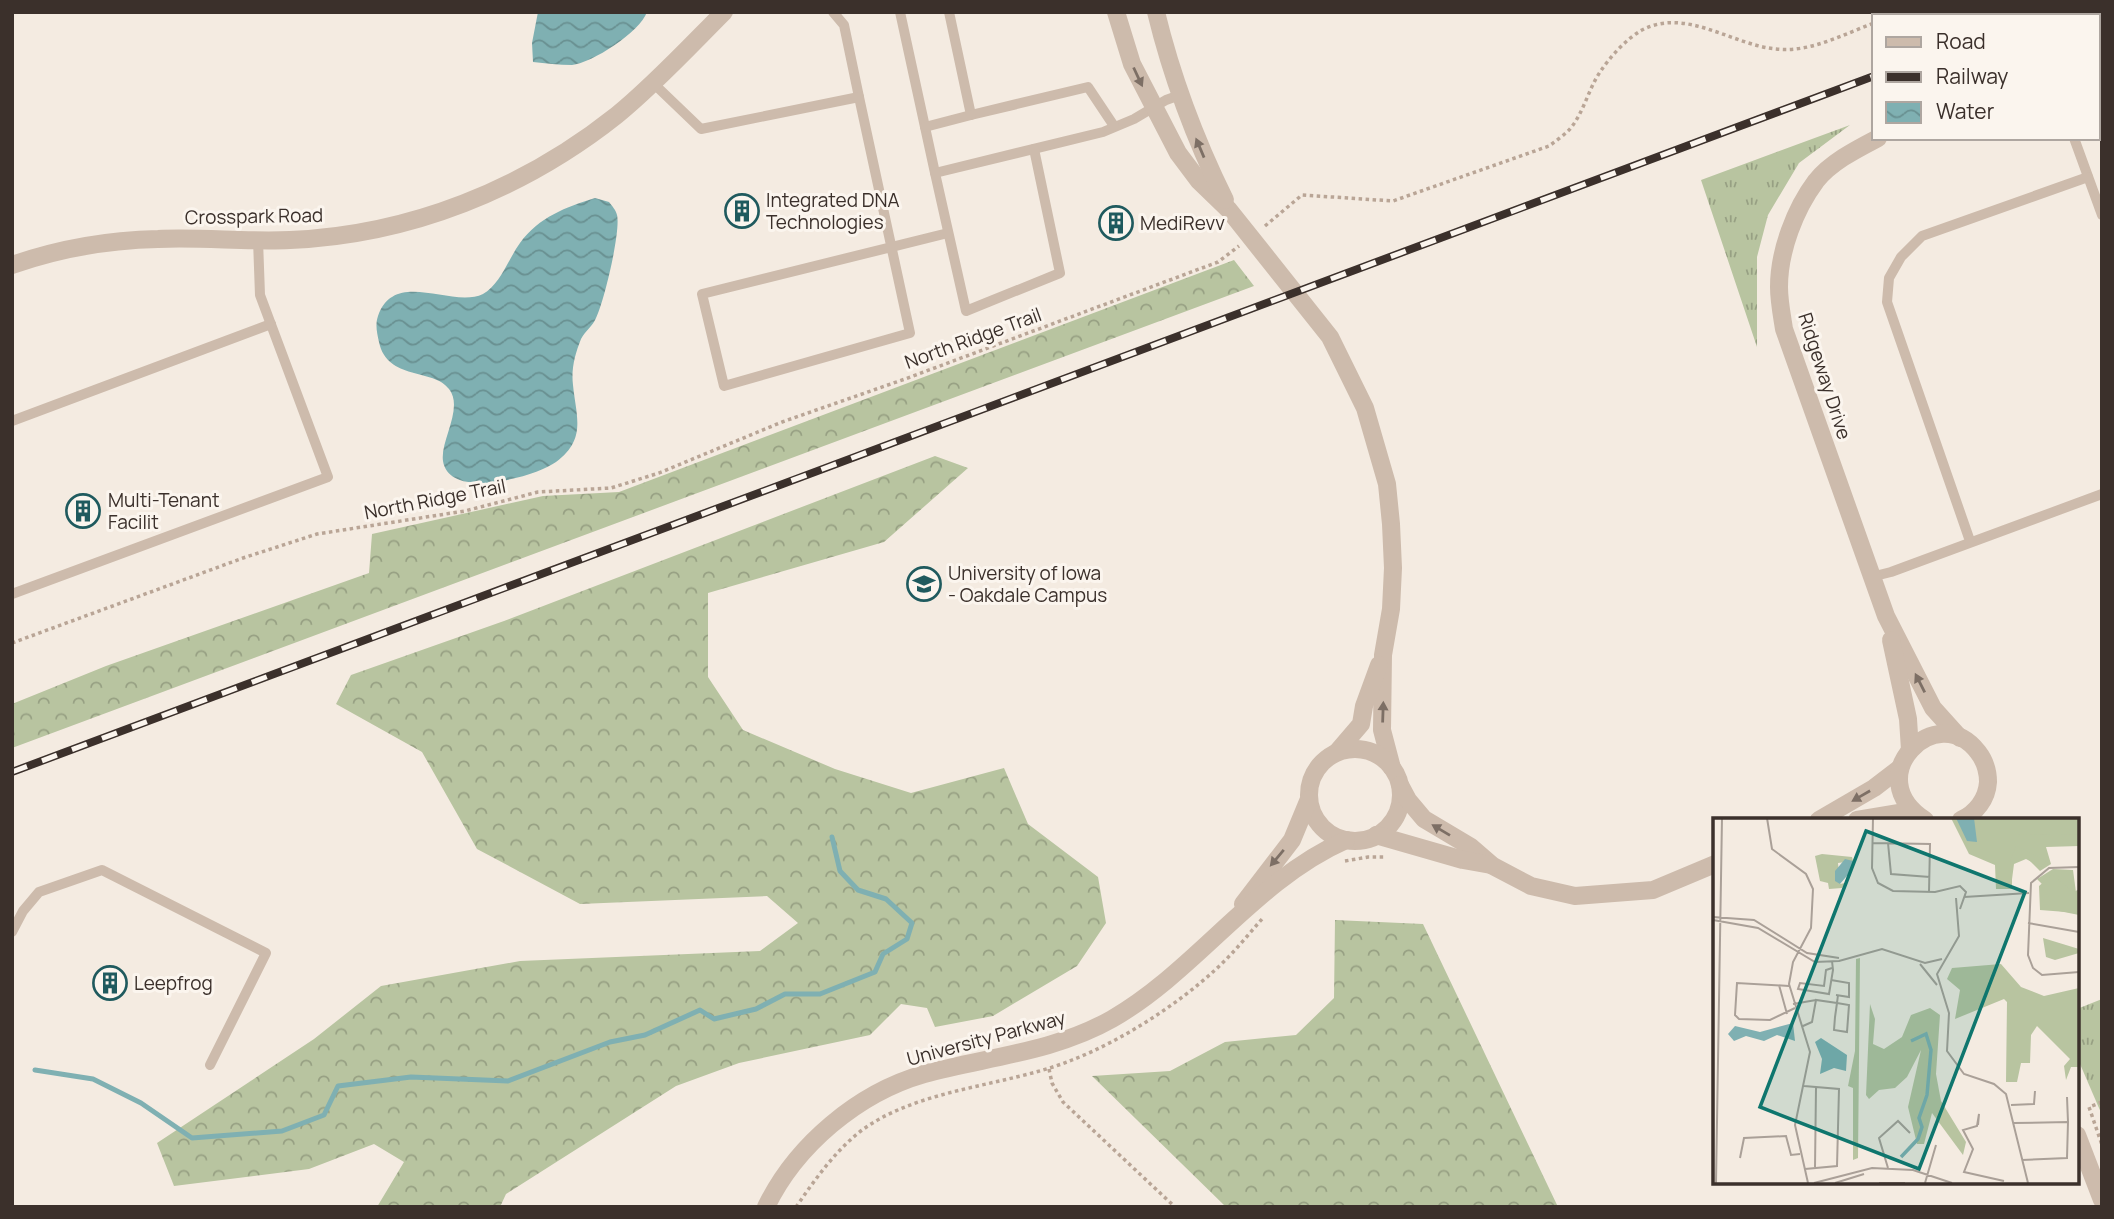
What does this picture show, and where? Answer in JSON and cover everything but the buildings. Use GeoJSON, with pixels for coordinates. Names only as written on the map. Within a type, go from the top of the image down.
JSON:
{"type":"FeatureCollection","features":[{"type":"Feature","properties":{"kind":"street","name":"Crosspark Road"},"geometry":{"type":"LineString","coordinates":[[12,265],[72,249],[123,241],[290,240],[340,236],[451,209],[536,170],[573,148],[619,113],[724,12]]}},
{"type":"Feature","properties":{"kind":"street"},"geometry":{"type":"LineString","coordinates":[[1116,12],[1132,64],[1178,153],[1199,181],[1229,210],[1330,337],[1366,408],[1387,484],[1393,568],[1391,609],[1383,655],[1382,730],[1396,776],[1401,800],[1397,814],[1388,827],[1362,840],[1346,840],[1332,835],[1320,825],[1309,799],[1311,781],[1317,767],[1337,752],[1357,748],[1385,759],[1396,776],[1408,800],[1424,819],[1471,847],[1493,866],[1531,886],[1576,896],[1653,890],[1713,865]]}},
{"type":"Feature","properties":{"kind":"street"},"geometry":{"type":"LineString","coordinates":[[1157,12],[1180,95],[1206,162],[1229,210]]}},
{"type":"Feature","properties":{"kind":"street","name":"Ridgeway Drive"},"geometry":{"type":"LineString","coordinates":[[1874,140],[1849,154],[1817,179],[1798,212],[1783,252],[1779,287],[1784,330],[1886,616],[1933,708],[1960,738],[1974,746],[1982,757],[1988,785],[1982,801]]}},
{"type":"Feature","properties":{"kind":"street","name":"Ridgeway Drive"},"geometry":{"type":"LineString","coordinates":[[1886,616],[1908,719],[1910,750]]}},
{"type":"Feature","properties":{"kind":"street"},"geometry":{"type":"LineString","coordinates":[[1337,752],[1361,724],[1364,706],[1383,655]]}},
{"type":"Feature","properties":{"kind":"street"},"geometry":{"type":"LineString","coordinates":[[1822,818],[1874,788],[1900,768],[1917,743],[1932,736],[1947,734],[1960,738]]}},
{"type":"Feature","properties":{"kind":"street"},"geometry":{"type":"LineString","coordinates":[[1900,768],[1899,783],[1903,798],[1918,815]]}},
{"type":"Feature","properties":{"kind":"street","name":"University Parkway"},"geometry":{"type":"LineString","coordinates":[[1230,922],[1271,864],[1292,840],[1309,799]]}},
{"type":"Feature","properties":{"kind":"street"},"geometry":{"type":"LineString","coordinates":[[1964,818],[1976,810],[1982,801]]}},
{"type":"Feature","properties":{"kind":"street"},"geometry":{"type":"LineString","coordinates":[[1978,818],[1982,801]]}},
{"type":"Feature","properties":{"kind":"street"},"geometry":{"type":"LineString","coordinates":[[1881,818],[1918,815]]}},
{"type":"Feature","properties":{"kind":"street"},"geometry":{"type":"LineString","coordinates":[[1376,835],[1493,866]]}},
{"type":"Feature","properties":{"kind":"street","name":"University Parkway"},"geometry":{"type":"LineString","coordinates":[[766,1207],[775,1188],[801,1154],[856,1106],[888,1088],[922,1075],[1031,1051],[1111,1020],[1149,995],[1186,965],[1230,922],[1310,858],[1346,840]]}},
{"type":"Feature","properties":{"kind":"street"},"geometry":{"type":"LineString","coordinates":[[2079,1140],[2102,1200]]}},
{"type":"Feature","properties":{"kind":"lane"},"geometry":{"type":"LineString","coordinates":[[833,12],[844,25],[891,247],[910,333],[723,386],[702,294],[891,247],[948,233]]}},
{"type":"Feature","properties":{"kind":"lane"},"geometry":{"type":"LineString","coordinates":[[900,12],[966,311],[1060,273],[1034,149]]}},
{"type":"Feature","properties":{"kind":"lane"},"geometry":{"type":"LineString","coordinates":[[949,12],[971,115]]}},
{"type":"Feature","properties":{"kind":"lane"},"geometry":{"type":"LineString","coordinates":[[652,82],[701,129],[859,97]]}},
{"type":"Feature","properties":{"kind":"lane"},"geometry":{"type":"LineString","coordinates":[[925,127],[1088,88],[1114,127]]}},
{"type":"Feature","properties":{"kind":"lane"},"geometry":{"type":"LineString","coordinates":[[935,173],[1103,132],[1180,95]]}},
{"type":"Feature","properties":{"kind":"lane"},"geometry":{"type":"LineString","coordinates":[[2075,140],[2102,215]]}},
{"type":"Feature","properties":{"kind":"lane"},"geometry":{"type":"LineString","coordinates":[[1970,541],[1887,302],[1889,278],[1901,257],[1922,236],[2088,177]]}},
{"type":"Feature","properties":{"kind":"lane"},"geometry":{"type":"LineString","coordinates":[[12,594],[328,477],[260,295],[258,240]]}},
{"type":"Feature","properties":{"kind":"lane"},"geometry":{"type":"LineString","coordinates":[[12,421],[271,324]]}},
{"type":"Feature","properties":{"kind":"lane"},"geometry":{"type":"LineString","coordinates":[[1871,577],[2102,494]]}},
{"type":"Feature","properties":{"kind":"lane"},"geometry":{"type":"LineString","coordinates":[[12,932],[23,911],[39,892],[102,870],[266,953],[210,1065]]}},
{"type":"Feature","properties":{"kind":"path","name":"North Ridge Trail"},"geometry":{"type":"LineString","coordinates":[[12,643],[317,534],[465,511],[538,492],[611,488],[659,473],[782,422],[1218,262],[1302,195],[1393,201],[1549,146],[1570,130],[1600,72],[1624,44],[1642,30],[1665,23],[1697,25],[1742,42],[1778,50],[1809,47],[1872,24]]}},
{"type":"Feature","properties":{"kind":"path"},"geometry":{"type":"LineString","coordinates":[[1049,1069],[1052,1083],[1063,1102],[1175,1207]]}},
{"type":"Feature","properties":{"kind":"path"},"geometry":{"type":"LineString","coordinates":[[2102,1102],[2088,1107],[2102,1145]]}},
{"type":"Feature","properties":{"kind":"green space"},"geometry":{"type":"Polygon","coordinates":[[[1850,125],[1799,163],[1768,215],[1757,257],[1757,347],[1701,180],[1850,125]]]}},
{"type":"Feature","properties":{"kind":"green space"},"geometry":{"type":"Polygon","coordinates":[[[1234,260],[1254,286],[12,748],[12,704],[106,666],[369,573],[372,534],[543,496],[619,492],[1234,260]]]}},
{"type":"Feature","properties":{"kind":"green space"},"geometry":{"type":"Polygon","coordinates":[[[935,456],[968,468],[884,542],[708,593],[708,677],[743,730],[835,769],[911,793],[1004,768],[1028,824],[1098,877],[1106,923],[1077,966],[993,1016],[935,1027],[927,1008],[901,1004],[870,1035],[739,1063],[676,1086],[506,1194],[500,1207],[377,1207],[404,1162],[374,1144],[309,1169],[174,1186],[157,1143],[314,1039],[381,986],[520,961],[760,951],[798,923],[767,896],[580,904],[477,849],[422,752],[336,704],[351,675],[504,621],[935,456]]]}},
{"type":"Feature","properties":{"kind":"green space"},"geometry":{"type":"Polygon","coordinates":[[[1335,920],[1423,924],[1558,1207],[1226,1207],[1092,1076],[1170,1071],[1225,1042],[1296,1035],[1334,998],[1335,920]]]}},
{"type":"Feature","properties":{"kind":"green space"},"geometry":{"type":"Polygon","coordinates":[[[2102,999],[2102,1115],[2079,1062],[2079,1008],[2102,999]]]}},
{"type":"Feature","properties":{"kind":"water"},"geometry":{"type":"Polygon","coordinates":[[[538,12],[647,12],[635,28],[614,45],[591,59],[572,65],[533,62],[532,43],[538,12]]]}},
{"type":"Feature","properties":{"kind":"water"},"geometry":{"type":"Polygon","coordinates":[[[595,198],[609,202],[615,210],[617,236],[599,310],[595,321],[581,339],[574,362],[577,426],[572,445],[556,462],[530,474],[494,482],[460,480],[449,473],[443,461],[454,405],[449,389],[433,378],[391,363],[379,342],[376,326],[378,316],[386,302],[397,294],[411,292],[470,297],[483,294],[494,284],[520,243],[536,226],[564,209],[595,198]]]}},
{"type":"Feature","properties":{"kind":"waterway"},"geometry":{"type":"LineString","coordinates":[[35,1070],[93,1079],[141,1103],[192,1138],[282,1131],[324,1115],[338,1086],[411,1077],[508,1081],[610,1042],[645,1035],[700,1010],[714,1019],[756,1009],[785,994],[820,994],[875,972],[883,954],[907,939],[912,923],[886,899],[858,890],[840,871],[832,837]]}},
{"type":"Feature","properties":{"kind":"railway"},"geometry":{"type":"LineString","coordinates":[[2040,14],[2045,12]]}},
{"type":"Feature","properties":{"kind":"railway"},"geometry":{"type":"LineString","coordinates":[[12,772],[1872,77]]}},
{"type":"Feature","properties":{"kind":"place","name":"Integrated DNA Technologies"},"geometry":{"type":"Point","coordinates":[742,211]}},
{"type":"Feature","properties":{"kind":"place","name":"MediRevv"},"geometry":{"type":"Point","coordinates":[1116,223]}},
{"type":"Feature","properties":{"kind":"place","name":"Multi-Tenant Facilit"},"geometry":{"type":"Point","coordinates":[83,511]}},
{"type":"Feature","properties":{"kind":"place","name":"University of Iowa - Oakdale Campus"},"geometry":{"type":"Point","coordinates":[924,584]}},
{"type":"Feature","properties":{"kind":"place","name":"Leepfrog"},"geometry":{"type":"Point","coordinates":[110,983]}}]}
